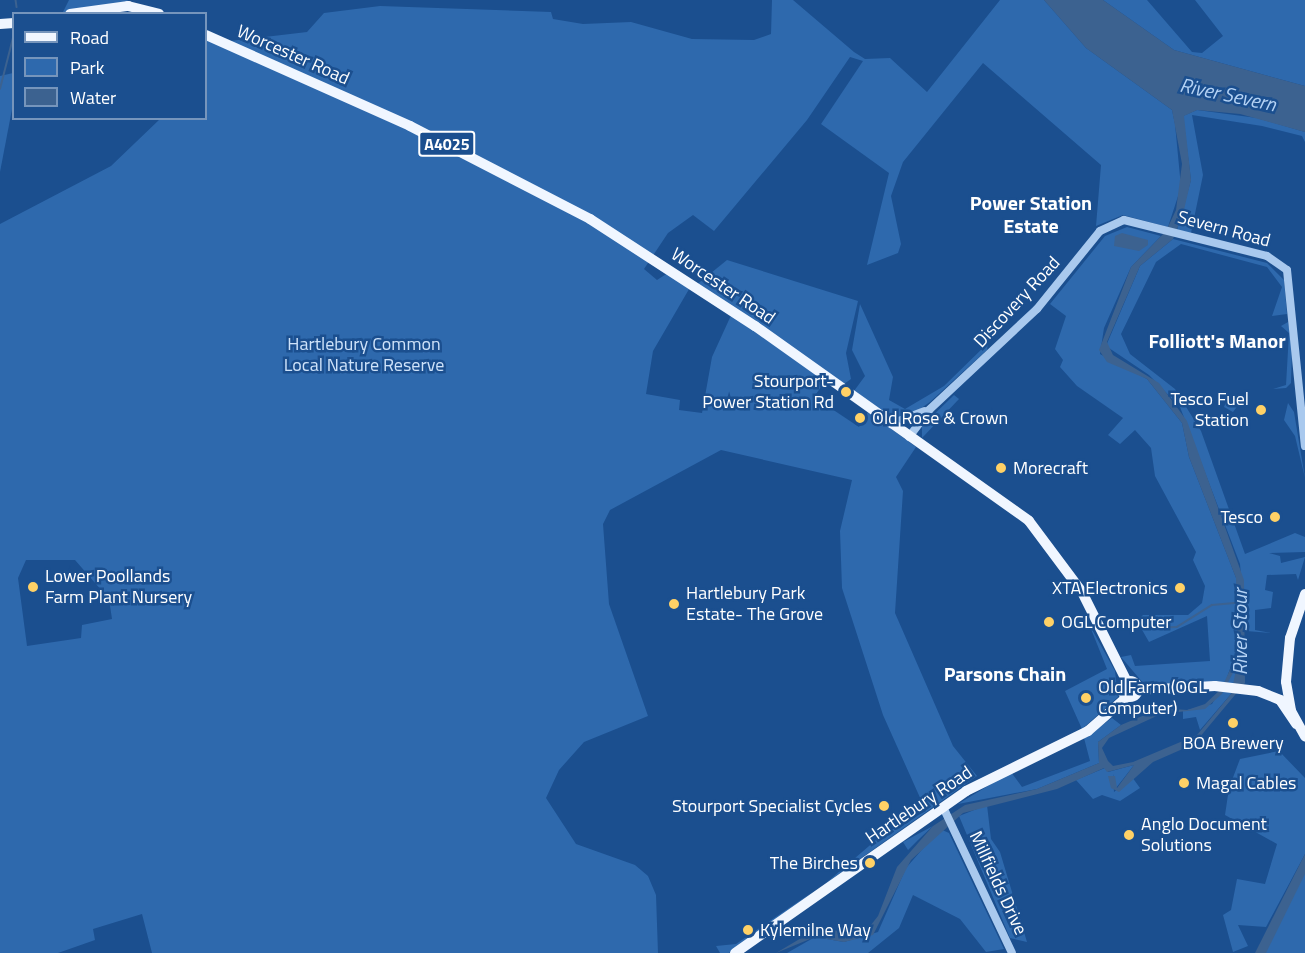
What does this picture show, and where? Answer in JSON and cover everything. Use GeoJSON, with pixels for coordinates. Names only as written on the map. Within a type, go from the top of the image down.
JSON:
{"type":"FeatureCollection","features":[{"type":"Feature","properties":{"kind":"main road"},"geometry":{"type":"LineString","coordinates":[[84,12],[128,6],[151,12]]}},
{"type":"Feature","properties":{"kind":"main road","name":"Worcester Road"},"geometry":{"type":"LineString","coordinates":[[207,34],[410,126],[590,219],[755,326],[1034,526],[1082,592],[1127,682]]}},
{"type":"Feature","properties":{"kind":"main road"},"geometry":{"type":"LineString","coordinates":[[1296,724],[1286,676],[1290,638],[1305,594]]}},
{"type":"Feature","properties":{"kind":"main road"},"geometry":{"type":"LineString","coordinates":[[1258,691],[1280,689],[1286,676]]}},
{"type":"Feature","properties":{"kind":"main road","name":"A4025"},"geometry":{"type":"LineString","coordinates":[[1127,697],[1122,691],[1127,682],[1138,690]]}},
{"type":"Feature","properties":{"kind":"main road"},"geometry":{"type":"LineString","coordinates":[[1138,690],[1215,686],[1258,691],[1280,700],[1305,736]]}},
{"type":"Feature","properties":{"kind":"main road","name":"Hartlebury Road"},"geometry":{"type":"LineString","coordinates":[[735,953],[993,775],[1088,731],[1138,690]]}},
{"type":"Feature","properties":{"kind":"street","name":"Discovery Road"},"geometry":{"type":"LineString","coordinates":[[907,436],[938,402],[1037,309],[1100,231],[1119,221],[1151,227]]}},
{"type":"Feature","properties":{"kind":"street","name":"Severn Road"},"geometry":{"type":"LineString","coordinates":[[1151,227],[1267,256],[1287,270],[1305,446]]}},
{"type":"Feature","properties":{"kind":"street","name":"Discovery Road"},"geometry":{"type":"LineString","coordinates":[[891,424],[912,420],[938,402]]}},
{"type":"Feature","properties":{"kind":"street"},"geometry":{"type":"LineString","coordinates":[[907,436],[912,420]]}},
{"type":"Feature","properties":{"kind":"street","name":"Millfields Drive"},"geometry":{"type":"LineString","coordinates":[[944,809],[1012,953]]}},
{"type":"Feature","properties":{"kind":"green space"},"geometry":{"type":"Polygon","coordinates":[[[69,0],[127,0],[137,7],[83,12],[63,12],[69,0]]]}},
{"type":"Feature","properties":{"kind":"green space","name":"Hartlebury Common Local Nature Reserve"},"geometry":{"type":"Polygon","coordinates":[[[772,0],[793,0],[854,52],[865,59],[890,58],[927,92],[1000,0],[1044,0],[1086,48],[1172,110],[1181,187],[1168,227],[1123,215],[1096,226],[1101,165],[983,63],[903,162],[891,196],[901,244],[898,253],[867,265],[889,173],[821,124],[863,61],[850,57],[807,120],[714,231],[693,215],[668,233],[644,269],[657,280],[671,271],[692,284],[653,351],[646,394],[680,400],[679,410],[702,413],[712,357],[733,311],[695,286],[727,260],[858,301],[846,353],[851,379],[844,384],[830,374],[814,397],[859,427],[868,412],[916,447],[896,477],[903,491],[895,613],[953,746],[977,776],[826,883],[883,834],[926,811],[883,715],[842,588],[840,531],[852,480],[721,450],[610,510],[603,524],[609,604],[648,716],[584,742],[559,770],[546,798],[576,844],[635,865],[648,876],[656,895],[658,953],[152,953],[142,914],[93,929],[95,940],[58,953],[0,953],[0,224],[111,166],[159,120],[207,120],[207,35],[221,42],[307,32],[324,13],[380,6],[551,12],[553,19],[583,24],[631,22],[692,39],[754,40],[771,34],[772,0]],[[26,560],[18,578],[27,646],[81,638],[82,625],[112,619],[109,599],[75,560],[26,560]]]}},
{"type":"Feature","properties":{"kind":"green space"},"geometry":{"type":"Polygon","coordinates":[[[1103,0],[1147,0],[1192,52],[1202,53],[1223,36],[1195,0],[1305,0],[1305,86],[1174,50],[1103,0]]]}},
{"type":"Feature","properties":{"kind":"green space"},"geometry":{"type":"Polygon","coordinates":[[[12,73],[12,109],[0,172],[0,76],[12,73]]]}},
{"type":"Feature","properties":{"kind":"green space"},"geometry":{"type":"Polygon","coordinates":[[[1197,110],[1257,118],[1305,132],[1305,142],[1302,136],[1262,126],[1192,115],[1203,175],[1191,233],[1177,230],[1191,180],[1183,116],[1197,110]]]}},
{"type":"Feature","properties":{"kind":"green space"},"geometry":{"type":"Polygon","coordinates":[[[1127,227],[1161,236],[1131,267],[1104,328],[1100,354],[1147,379],[1182,423],[1189,457],[1238,583],[1239,643],[1225,683],[1144,684],[1121,657],[1131,655],[1135,666],[1210,661],[1207,616],[1149,642],[1137,621],[1143,615],[1188,615],[1202,603],[1205,586],[1193,560],[1196,552],[1155,476],[1151,448],[1135,430],[1120,444],[1108,435],[1123,418],[1077,386],[1060,367],[1063,360],[1055,349],[1066,316],[1050,304],[1105,236],[1127,227]]]}},
{"type":"Feature","properties":{"kind":"green space"},"geometry":{"type":"Polygon","coordinates":[[[1173,239],[1267,263],[1284,280],[1287,314],[1272,316],[1282,287],[1267,267],[1181,244],[1156,262],[1121,334],[1130,354],[1175,389],[1201,431],[1245,554],[1295,533],[1305,537],[1305,552],[1269,553],[1280,556],[1281,563],[1305,557],[1298,580],[1296,574],[1267,575],[1265,590],[1273,592],[1271,608],[1255,610],[1255,630],[1271,633],[1246,631],[1240,564],[1180,407],[1149,375],[1106,346],[1140,266],[1173,239]]]}},
{"type":"Feature","properties":{"kind":"green space"},"geometry":{"type":"Polygon","coordinates":[[[860,304],[893,377],[889,400],[905,409],[944,386],[988,343],[987,350],[930,402],[907,418],[893,418],[854,391],[865,376],[852,350],[860,304]]]}},
{"type":"Feature","properties":{"kind":"green space"},"geometry":{"type":"Polygon","coordinates":[[[1288,322],[1292,349],[1291,383],[1286,388],[1273,389],[1286,385],[1289,333],[1281,326],[1288,322]]]}},
{"type":"Feature","properties":{"kind":"green space"},"geometry":{"type":"Polygon","coordinates":[[[954,395],[959,399],[922,438],[922,426],[954,395]]]}},
{"type":"Feature","properties":{"kind":"green space"},"geometry":{"type":"Polygon","coordinates":[[[1245,396],[1233,412],[1224,407],[1228,397],[1245,396]]]}},
{"type":"Feature","properties":{"kind":"green space"},"geometry":{"type":"Polygon","coordinates":[[[1288,403],[1294,412],[1305,478],[1295,436],[1284,420],[1288,403]]]}},
{"type":"Feature","properties":{"kind":"green space"},"geometry":{"type":"Polygon","coordinates":[[[1089,624],[1115,671],[1118,697],[1082,729],[1065,691],[1107,669],[1089,624]]]}},
{"type":"Feature","properties":{"kind":"green space"},"geometry":{"type":"Polygon","coordinates":[[[1236,664],[1239,674],[1231,694],[1200,730],[1196,717],[1183,719],[1183,711],[1212,704],[1236,664]]]}},
{"type":"Feature","properties":{"kind":"green space"},"geometry":{"type":"Polygon","coordinates":[[[1112,718],[1121,725],[1098,742],[1099,763],[1037,789],[958,804],[1011,772],[1022,787],[1090,761],[1084,738],[1112,718]]]}},
{"type":"Feature","properties":{"kind":"green space"},"geometry":{"type":"Polygon","coordinates":[[[1279,751],[1305,778],[1305,854],[1266,927],[1238,925],[1248,946],[1233,952],[1223,915],[1231,910],[1237,879],[1265,884],[1277,844],[1225,815],[1229,788],[1240,759],[1279,751]]]}},
{"type":"Feature","properties":{"kind":"green space"},"geometry":{"type":"Polygon","coordinates":[[[1134,765],[1116,788],[1113,774],[1114,792],[1132,777],[1140,788],[1120,801],[1102,795],[1093,799],[1076,780],[1105,768],[1108,772],[1134,765]]]}},
{"type":"Feature","properties":{"kind":"green space"},"geometry":{"type":"Polygon","coordinates":[[[987,805],[991,839],[1000,852],[1027,942],[1010,938],[959,816],[987,805]]]}},
{"type":"Feature","properties":{"kind":"green space"},"geometry":{"type":"Polygon","coordinates":[[[933,826],[918,840],[908,850],[903,842],[933,826]]]}},
{"type":"Feature","properties":{"kind":"green space"},"geometry":{"type":"Polygon","coordinates":[[[940,829],[949,833],[1004,949],[986,952],[960,919],[913,895],[899,928],[868,953],[787,953],[815,937],[844,942],[878,932],[906,868],[940,829]]]}},
{"type":"Feature","properties":{"kind":"green space"},"geometry":{"type":"Polygon","coordinates":[[[1305,864],[1305,953],[1261,953],[1305,864]]]}},
{"type":"Feature","properties":{"kind":"green space"},"geometry":{"type":"Polygon","coordinates":[[[814,891],[729,953],[720,953],[716,946],[736,944],[814,891]]]}},
{"type":"Feature","properties":{"kind":"water"},"geometry":{"type":"Polygon","coordinates":[[[1044,0],[1103,0],[1174,50],[1305,86],[1305,132],[1240,114],[1197,110],[1184,116],[1191,180],[1183,214],[1173,239],[1140,266],[1107,342],[1113,355],[1159,383],[1187,421],[1244,580],[1245,683],[1194,744],[1153,762],[1119,792],[1111,788],[1108,776],[1115,776],[1117,788],[1134,765],[1107,772],[1104,768],[1057,789],[963,813],[911,860],[873,935],[844,942],[815,937],[776,953],[813,931],[867,930],[878,916],[897,867],[933,826],[965,805],[1037,789],[1099,763],[1098,742],[1121,725],[1161,708],[1187,710],[1205,704],[1221,689],[1237,655],[1236,578],[1189,457],[1182,423],[1147,379],[1107,362],[1099,350],[1131,267],[1166,231],[1176,210],[1182,164],[1172,110],[1086,48],[1044,0]],[[1237,665],[1222,694],[1205,709],[1161,714],[1109,738],[1102,748],[1108,761],[1113,766],[1133,762],[1197,735],[1231,694],[1237,665]]]}},
{"type":"Feature","properties":{"kind":"water"},"geometry":{"type":"Polygon","coordinates":[[[1122,233],[1148,240],[1148,245],[1139,251],[1114,246],[1115,236],[1122,233]]]}},
{"type":"Feature","properties":{"kind":"water"},"geometry":{"type":"Polygon","coordinates":[[[1305,854],[1305,874],[1266,953],[1255,953],[1305,854]]]}},
{"type":"Feature","properties":{"kind":"waterway"},"geometry":{"type":"LineString","coordinates":[[16,0],[17,7]]}},
{"type":"Feature","properties":{"kind":"waterway"},"geometry":{"type":"LineString","coordinates":[[0,89],[12,42]]}},
{"type":"Feature","properties":{"kind":"waterway","name":"River Stour"},"geometry":{"type":"LineString","coordinates":[[1146,628],[1177,627],[1212,605],[1237,603]]}},
{"type":"Feature","properties":{"kind":"place","name":"Stourport- Power Station Rd"},"geometry":{"type":"Point","coordinates":[846,392]}},
{"type":"Feature","properties":{"kind":"place","name":"Tesco Fuel Station"},"geometry":{"type":"Point","coordinates":[1261,410]}},
{"type":"Feature","properties":{"kind":"place","name":"Old Rose & Crown"},"geometry":{"type":"Point","coordinates":[860,418]}},
{"type":"Feature","properties":{"kind":"place","name":"Morecraft"},"geometry":{"type":"Point","coordinates":[1001,468]}},
{"type":"Feature","properties":{"kind":"place","name":"Tesco"},"geometry":{"type":"Point","coordinates":[1275,517]}},
{"type":"Feature","properties":{"kind":"place","name":"Lower Poollands Farm Plant Nursery"},"geometry":{"type":"Point","coordinates":[33,587]}},
{"type":"Feature","properties":{"kind":"place","name":"XTA Electronics"},"geometry":{"type":"Point","coordinates":[1180,588]}},
{"type":"Feature","properties":{"kind":"place","name":"Hartlebury Park Estate- The Grove"},"geometry":{"type":"Point","coordinates":[674,604]}},
{"type":"Feature","properties":{"kind":"place","name":"OGL Computer"},"geometry":{"type":"Point","coordinates":[1049,622]}},
{"type":"Feature","properties":{"kind":"place","name":"Old Farm (OGL Computer)"},"geometry":{"type":"Point","coordinates":[1086,698]}},
{"type":"Feature","properties":{"kind":"place","name":"BOA Brewery"},"geometry":{"type":"Point","coordinates":[1233,723]}},
{"type":"Feature","properties":{"kind":"place","name":"Magal Cables"},"geometry":{"type":"Point","coordinates":[1184,783]}},
{"type":"Feature","properties":{"kind":"place","name":"Stourport Specialist Cycles"},"geometry":{"type":"Point","coordinates":[884,806]}},
{"type":"Feature","properties":{"kind":"place","name":"Anglo Document Solutions"},"geometry":{"type":"Point","coordinates":[1129,835]}},
{"type":"Feature","properties":{"kind":"place","name":"The Birches"},"geometry":{"type":"Point","coordinates":[870,863]}},
{"type":"Feature","properties":{"kind":"place","name":"Kylemilne Way"},"geometry":{"type":"Point","coordinates":[748,930]}},
{"type":"Feature","properties":{"kind":"district","name":"Power Station Estate"},"geometry":{"type":"Point","coordinates":[1031,214]}},
{"type":"Feature","properties":{"kind":"district","name":"Folliott's Manor"},"geometry":{"type":"Point","coordinates":[1217,340]}},
{"type":"Feature","properties":{"kind":"district","name":"Parsons Chain"},"geometry":{"type":"Point","coordinates":[1005,673]}},
{"type":"Feature","properties":{"kind":"water label","name":"River Severn"},"geometry":{"type":"Point","coordinates":[1228,94]}}]}
